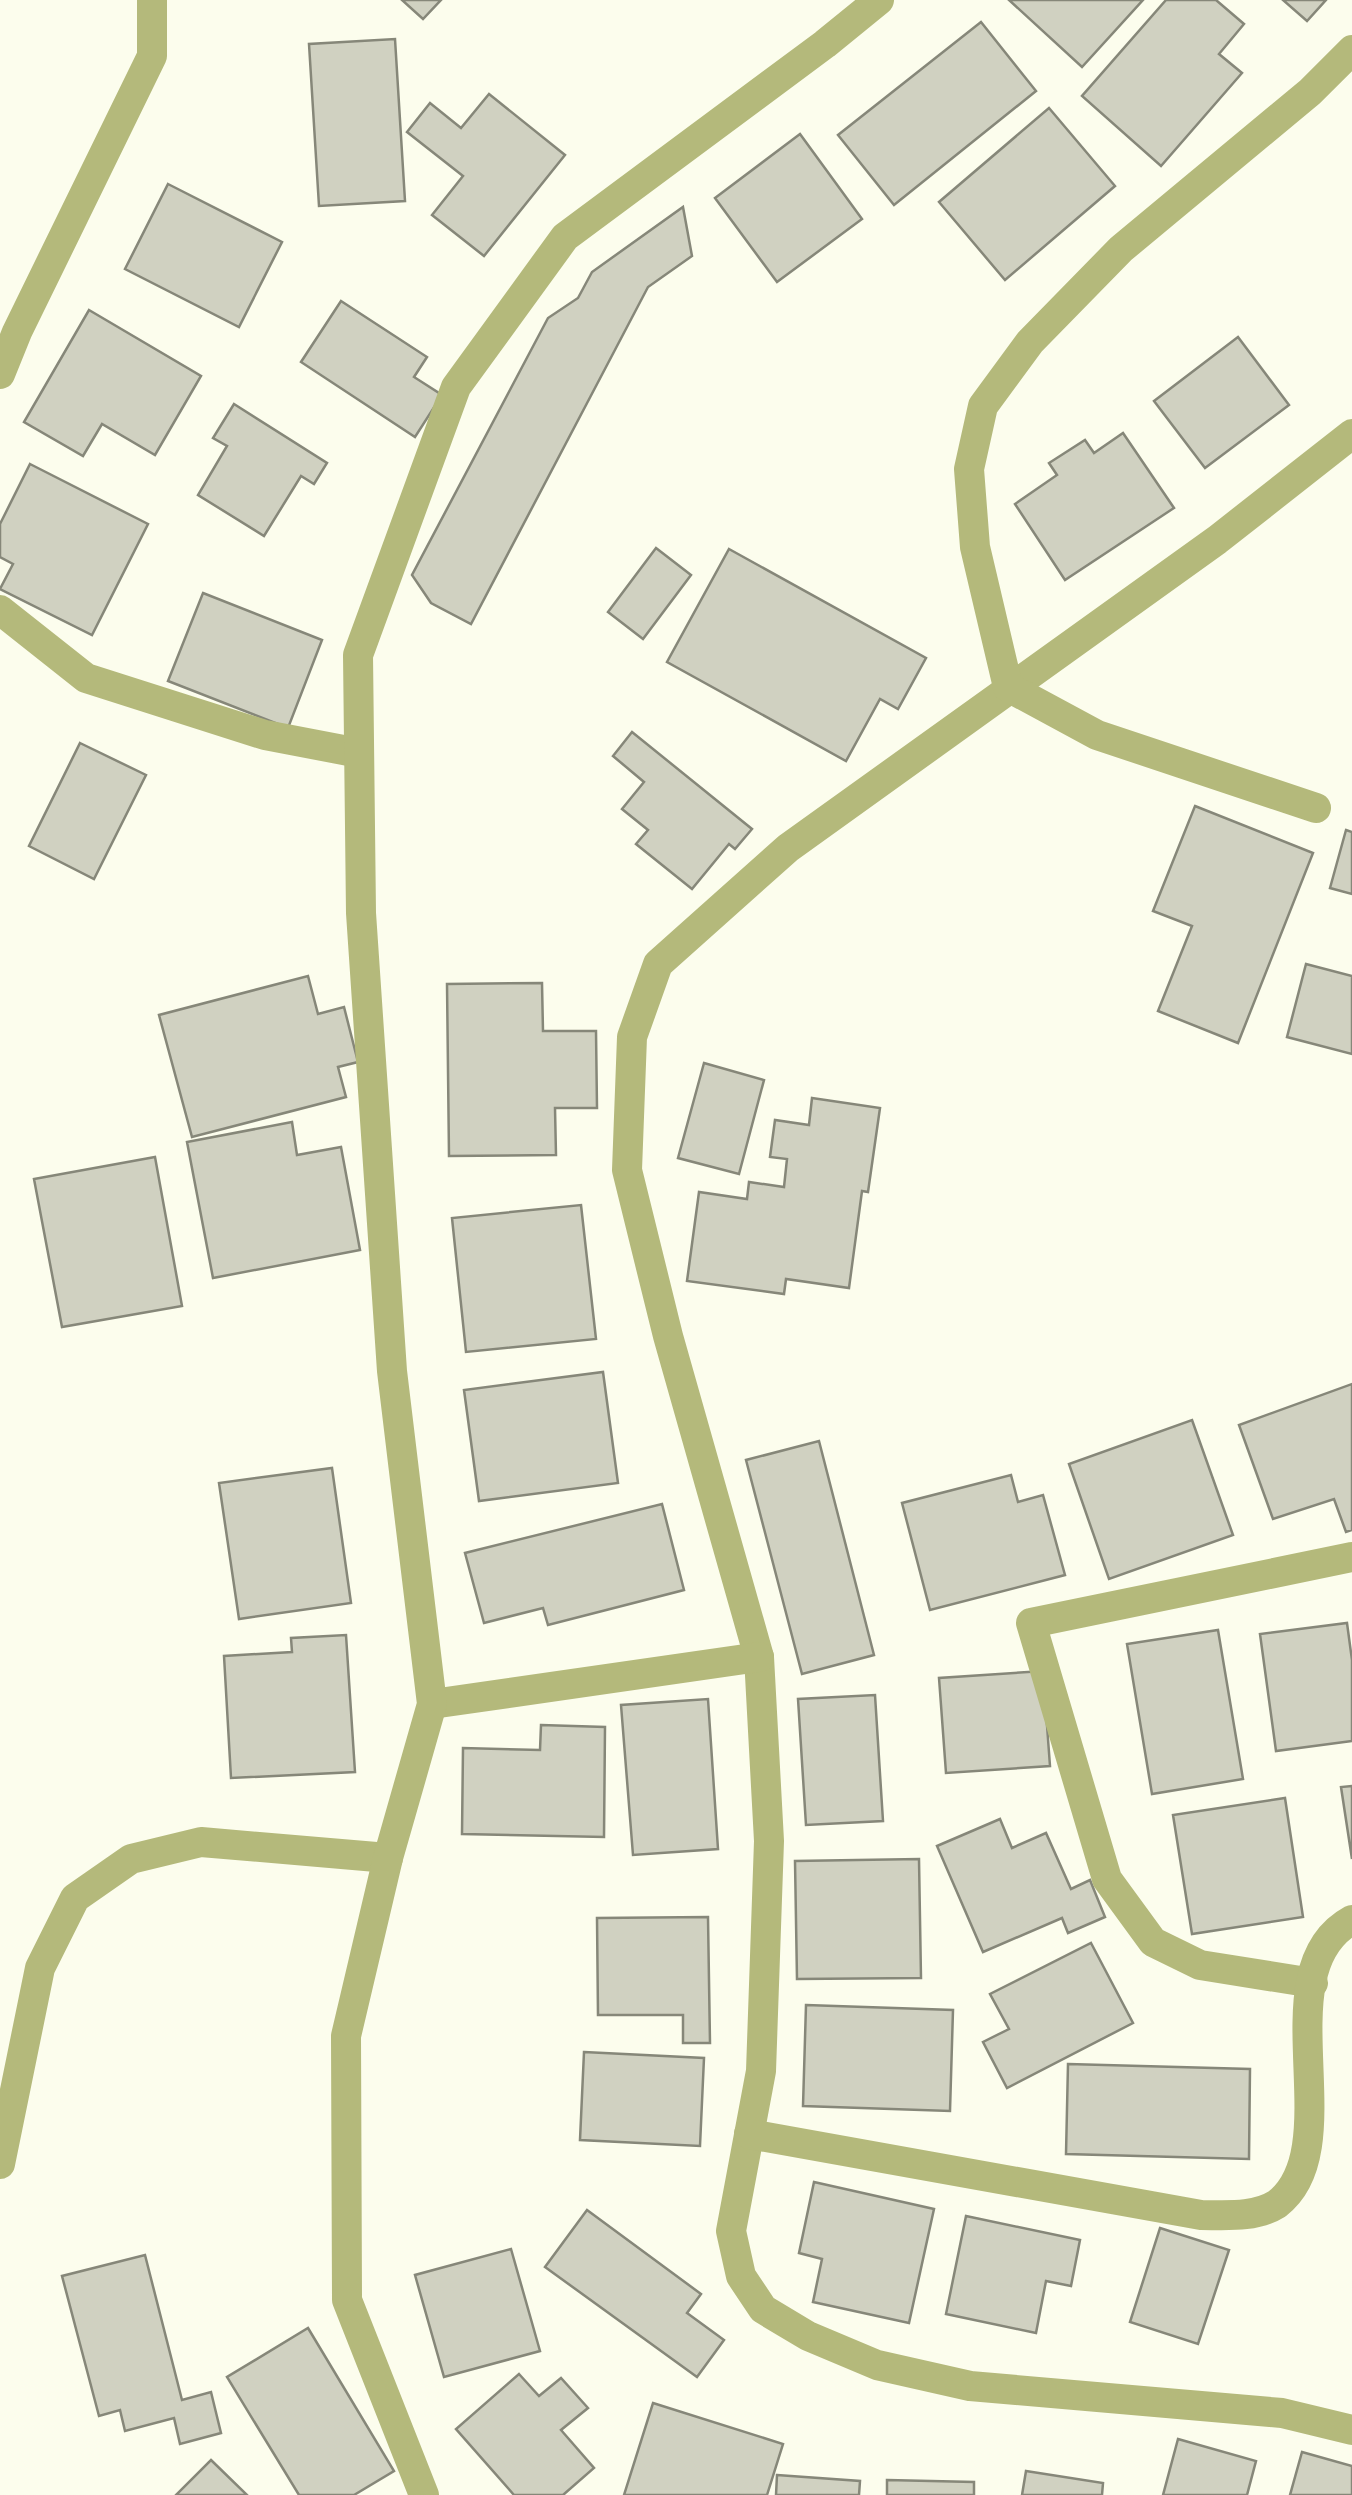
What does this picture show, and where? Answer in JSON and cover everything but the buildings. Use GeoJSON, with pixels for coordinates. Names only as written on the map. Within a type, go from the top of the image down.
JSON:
{"type":"FeatureCollection","features":[{"type":"Feature","properties":{"kind":"street"},"geometry":{"type":"LineString","coordinates":[[0,374],[152,56],[152,0]]}},
{"type":"Feature","properties":{"kind":"street"},"geometry":{"type":"LineString","coordinates":[[424,2495],[348,2300],[346,2036],[388,1858],[432,1704],[392,1371],[361,912],[358,655],[456,387],[564,237],[879,0]]}},
{"type":"Feature","properties":{"kind":"street"},"geometry":{"type":"LineString","coordinates":[[1316,808],[1096,736],[1008,688],[974,547],[968,468],[982,406],[1030,342],[1121,249],[1310,92],[1352,50]]}},
{"type":"Feature","properties":{"kind":"street"},"geometry":{"type":"LineString","coordinates":[[1352,434],[1216,540],[788,848],[658,964],[632,1037],[627,1170],[668,1336],[759,1656],[769,1842],[761,2070],[731,2231],[741,2276],[763,2309],[808,2336],[877,2365],[970,2386],[1282,2414],[1352,2430]]}},
{"type":"Feature","properties":{"kind":"street"},"geometry":{"type":"LineString","coordinates":[[0,610],[86,678],[265,735],[359,753]]}},
{"type":"Feature","properties":{"kind":"street"},"geometry":{"type":"LineString","coordinates":[[1313,1983],[1200,1965],[1153,1942],[1108,1879],[1031,1623],[1352,1557]]}},
{"type":"Feature","properties":{"kind":"street"},"geometry":{"type":"LineString","coordinates":[[432,1704],[759,1656]]}},
{"type":"Feature","properties":{"kind":"street"},"geometry":{"type":"LineString","coordinates":[[0,2164],[40,1968],[75,1898],[131,1859],[201,1842],[388,1858]]}},
{"type":"Feature","properties":{"kind":"street"},"geometry":{"type":"LineString","coordinates":[[749,2134],[1201,2215],[1244,2214],[1276,2205],[1300,2181],[1313,2142],[1313,1983],[1324,1945],[1336,1929],[1352,1920]]}}]}
